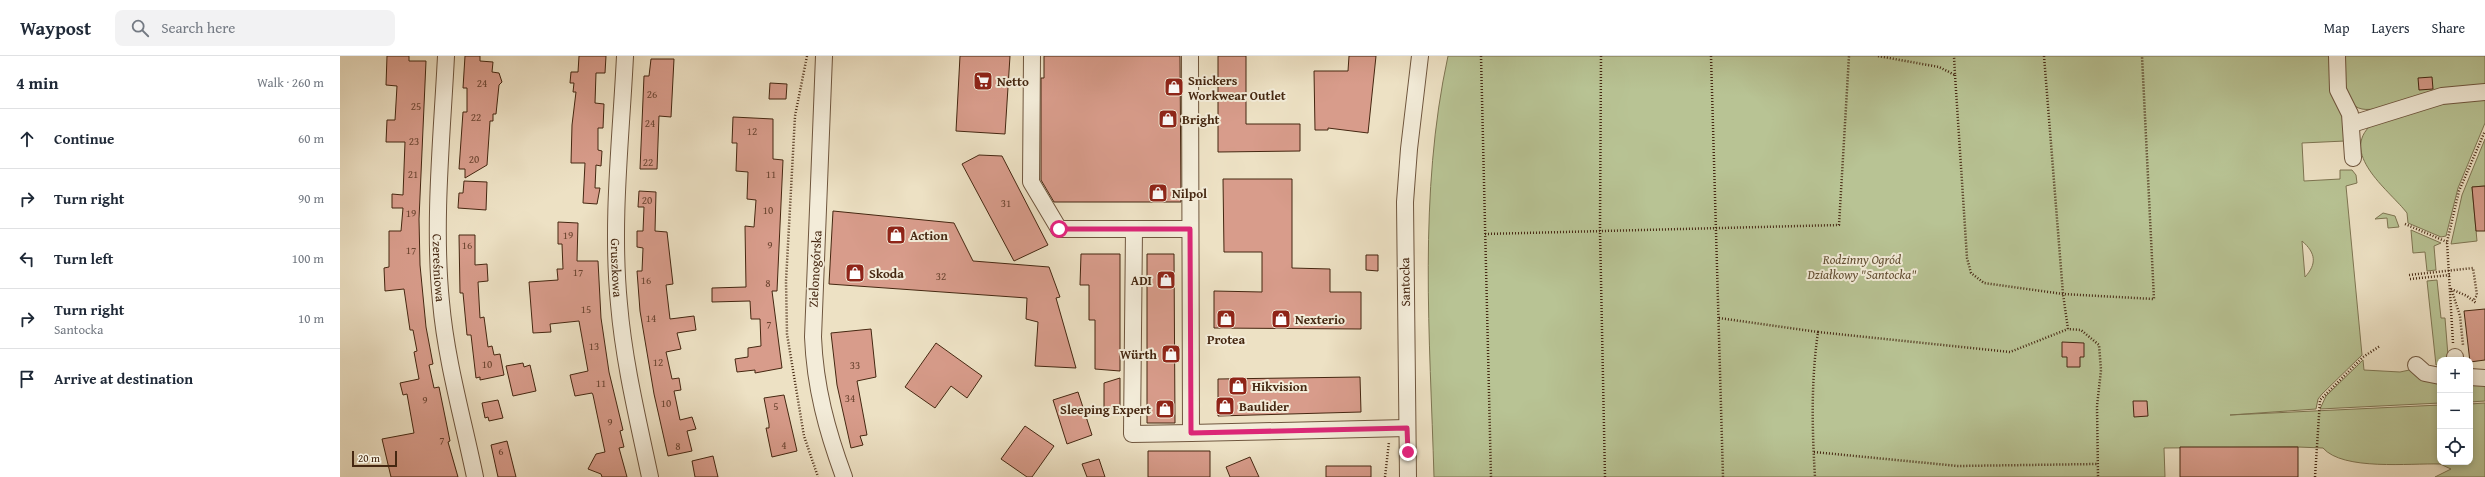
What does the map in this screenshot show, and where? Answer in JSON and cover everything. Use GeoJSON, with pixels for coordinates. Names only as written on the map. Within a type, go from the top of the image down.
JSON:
{"type":"FeatureCollection","features":[{"type":"Feature","properties":{"kind":"street","name":"Czereśniowa"},"geometry":{"type":"LineString","coordinates":[[446,56],[440,201],[439,284],[446,338],[475,477]]}},
{"type":"Feature","properties":{"kind":"street","name":"Gruszkowa"},"geometry":{"type":"LineString","coordinates":[[625,56],[618,203],[618,283],[626,357],[650,477]]}},
{"type":"Feature","properties":{"kind":"street","name":"Zielonogórska"},"geometry":{"type":"LineString","coordinates":[[824,56],[813,337],[817,384],[822,414],[844,477]]}},
{"type":"Feature","properties":{"kind":"street"},"geometry":{"type":"LineString","coordinates":[[1032,56],[1031,182],[1059,229],[1190,229]]}},
{"type":"Feature","properties":{"kind":"street"},"geometry":{"type":"LineString","coordinates":[[1190,56],[1191,433]]}},
{"type":"Feature","properties":{"kind":"street","name":"Santocka"},"geometry":{"type":"LineString","coordinates":[[1408,477],[1405,202],[1409,149],[1420,56]]}},
{"type":"Feature","properties":{"kind":"street","name":"Santocka"},"geometry":{"type":"LineString","coordinates":[[1416,88],[1427,56]]}},
{"type":"Feature","properties":{"kind":"street"},"geometry":{"type":"LineString","coordinates":[[2337,56],[2338,90],[2348,107],[2352,124],[2353,158]]}},
{"type":"Feature","properties":{"kind":"street"},"geometry":{"type":"LineString","coordinates":[[2352,124],[2442,96],[2485,92]]}},
{"type":"Feature","properties":{"kind":"street"},"geometry":{"type":"LineString","coordinates":[[1134,229],[1132,434],[1407,428]]}},
{"type":"Feature","properties":{"kind":"street"},"geometry":{"type":"LineString","coordinates":[[2416,365],[2430,375],[2437,376]]}},
{"type":"Feature","properties":{"kind":"street"},"geometry":{"type":"LineString","coordinates":[[2473,377],[2485,378]]}},
{"type":"Feature","properties":{"kind":"path"},"geometry":{"type":"LineString","coordinates":[[807,56],[795,116],[786,281],[787,334],[804,436],[818,477]]}},
{"type":"Feature","properties":{"kind":"path"},"geometry":{"type":"LineString","coordinates":[[1481,56],[1491,477]]}},
{"type":"Feature","properties":{"kind":"path"},"geometry":{"type":"LineString","coordinates":[[1600,56],[1600,230],[1605,477]]}},
{"type":"Feature","properties":{"kind":"path"},"geometry":{"type":"LineString","coordinates":[[1711,56],[1723,477]]}},
{"type":"Feature","properties":{"kind":"path"},"geometry":{"type":"LineString","coordinates":[[1485,234],[1839,225],[1849,56]]}},
{"type":"Feature","properties":{"kind":"path"},"geometry":{"type":"LineString","coordinates":[[1878,56],[1939,67],[1955,75]]}},
{"type":"Feature","properties":{"kind":"path"},"geometry":{"type":"LineString","coordinates":[[1954,56],[1967,258],[1971,273],[1984,283],[2063,294],[2154,299],[2142,56]]}},
{"type":"Feature","properties":{"kind":"path"},"geometry":{"type":"LineString","coordinates":[[2044,56],[2063,294],[2068,329]]}},
{"type":"Feature","properties":{"kind":"path"},"geometry":{"type":"LineString","coordinates":[[2458,355],[2450,302],[2451,289],[2447,242],[2459,191],[2485,131]]}},
{"type":"Feature","properties":{"kind":"path"},"geometry":{"type":"LineString","coordinates":[[2405,224],[2447,242]]}},
{"type":"Feature","properties":{"kind":"path"},"geometry":{"type":"LineString","coordinates":[[2409,275],[2474,270],[2477,295],[2473,301]]}},
{"type":"Feature","properties":{"kind":"path"},"geometry":{"type":"LineString","coordinates":[[2410,279],[2450,275]]}},
{"type":"Feature","properties":{"kind":"path"},"geometry":{"type":"LineString","coordinates":[[2451,289],[2476,303]]}},
{"type":"Feature","properties":{"kind":"path"},"geometry":{"type":"LineString","coordinates":[[2451,289],[2460,316],[2458,355]]}},
{"type":"Feature","properties":{"kind":"path"},"geometry":{"type":"LineString","coordinates":[[1718,318],[1818,332],[2010,352],[2068,329],[2081,330],[2099,346],[2101,370],[2097,406],[2098,477]]}},
{"type":"Feature","properties":{"kind":"path"},"geometry":{"type":"LineString","coordinates":[[1815,477],[1812,424],[1812,385],[1818,332]]}},
{"type":"Feature","properties":{"kind":"path"},"geometry":{"type":"LineString","coordinates":[[2315,477],[2320,400],[2363,357],[2380,346]]}},
{"type":"Feature","properties":{"kind":"path"},"geometry":{"type":"LineString","coordinates":[[1814,452],[1958,466],[2097,464]]}},
{"type":"Feature","properties":{"kind":"green space","name":"Rodzinny Ogród Działkowy \"Santocka\""},"geometry":{"type":"Polygon","coordinates":[[[1448,56],[2331,56],[2343,110],[2345,141],[2302,143],[2304,181],[2340,179],[2340,170],[2352,170],[2356,175],[2357,183],[2346,186],[2362,355],[2322,394],[2318,399],[2316,409],[2230,415],[2437,405],[2437,464],[2395,465],[2361,463],[2346,460],[2333,455],[2323,448],[2164,448],[2165,477],[1434,477],[1428,266],[1429,213],[1439,108],[1448,56]],[[2302,241],[2305,277],[2312,268],[2313,263],[2310,250],[2302,241]]]}},
{"type":"Feature","properties":{"kind":"green space"},"geometry":{"type":"Polygon","coordinates":[[[2344,56],[2485,56],[2485,86],[2378,109],[2362,109],[2355,106],[2347,95],[2344,56]]]}},
{"type":"Feature","properties":{"kind":"green space"},"geometry":{"type":"Polygon","coordinates":[[[2485,99],[2485,123],[2458,188],[2446,236],[2441,237],[2408,223],[2407,213],[2381,184],[2364,161],[2361,150],[2362,138],[2369,127],[2440,101],[2485,99]]]}},
{"type":"Feature","properties":{"kind":"green space"},"geometry":{"type":"Polygon","coordinates":[[[2485,139],[2485,186],[2472,187],[2477,241],[2451,244],[2462,195],[2485,139]]]}},
{"type":"Feature","properties":{"kind":"green space"},"geometry":{"type":"Polygon","coordinates":[[[2383,213],[2395,216],[2399,227],[2388,228],[2387,218],[2375,219],[2383,213]]]}},
{"type":"Feature","properties":{"kind":"green space"},"geometry":{"type":"Polygon","coordinates":[[[2411,230],[2441,243],[2434,246],[2436,270],[2427,271],[2425,252],[2413,253],[2411,230]]]}},
{"type":"Feature","properties":{"kind":"green space"},"geometry":{"type":"Polygon","coordinates":[[[2437,280],[2441,318],[2445,318],[2448,356],[2437,357],[2436,365],[2427,281],[2437,280]]]}},
{"type":"Feature","properties":{"kind":"green space"},"geometry":{"type":"Polygon","coordinates":[[[2363,360],[2364,370],[2400,372],[2414,369],[2437,378],[2437,403],[2320,409],[2326,396],[2363,360]]]}},
{"type":"Feature","properties":{"kind":"green space"},"geometry":{"type":"Polygon","coordinates":[[[2473,380],[2485,380],[2485,401],[2473,402],[2473,380]]]}},
{"type":"Feature","properties":{"kind":"green space","name":"Rodzinny Ogród Działkowy \"Santocka\""},"geometry":{"type":"Polygon","coordinates":[[[2485,403],[2485,477],[2435,477],[2451,469],[2442,465],[2473,465],[2473,404],[2485,403]]]}},
{"type":"Feature","properties":{"kind":"building"},"geometry":{"type":"Polygon","coordinates":[[[387,56],[409,56],[409,61],[426,61],[419,219],[420,265],[426,327],[433,364],[429,365],[434,388],[439,387],[450,441],[448,442],[458,477],[391,477],[382,439],[414,433],[407,394],[403,395],[400,383],[419,379],[414,352],[417,351],[413,330],[410,330],[404,289],[385,291],[384,268],[389,267],[389,231],[401,231],[403,208],[392,208],[392,194],[403,195],[405,142],[386,142],[387,120],[395,120],[397,86],[386,85],[387,56]]]}},
{"type":"Feature","properties":{"kind":"building"},"geometry":{"type":"Polygon","coordinates":[[[465,56],[480,56],[480,61],[493,62],[492,72],[499,73],[502,82],[499,85],[496,114],[493,114],[493,121],[490,121],[487,165],[465,178],[465,169],[459,169],[463,112],[467,112],[467,88],[463,88],[465,56]]]}},
{"type":"Feature","properties":{"kind":"building"},"geometry":{"type":"Polygon","coordinates":[[[579,56],[606,56],[605,73],[596,73],[595,103],[604,104],[603,128],[598,128],[598,150],[602,151],[601,166],[596,165],[595,188],[600,188],[597,204],[583,203],[585,163],[571,163],[572,125],[576,92],[573,92],[574,83],[570,83],[571,72],[578,72],[579,56]]]}},
{"type":"Feature","properties":{"kind":"building","name":"Netto"},"geometry":{"type":"Polygon","coordinates":[[[960,56],[1010,56],[1005,134],[956,131],[960,56]]]}},
{"type":"Feature","properties":{"kind":"building"},"geometry":{"type":"Polygon","coordinates":[[[1044,56],[1180,56],[1181,202],[1054,202],[1041,180],[1041,78],[1044,78],[1044,56]]]}},
{"type":"Feature","properties":{"kind":"building"},"geometry":{"type":"Polygon","coordinates":[[[1218,56],[1246,56],[1246,124],[1300,124],[1300,151],[1218,152],[1218,56]]]}},
{"type":"Feature","properties":{"kind":"building"},"geometry":{"type":"Polygon","coordinates":[[[1349,56],[1376,56],[1368,133],[1328,128],[1328,130],[1315,130],[1314,71],[1348,71],[1349,56]]]}},
{"type":"Feature","properties":{"kind":"building"},"geometry":{"type":"Polygon","coordinates":[[[651,59],[674,59],[671,117],[659,116],[657,169],[640,169],[644,76],[649,76],[651,59]]]}},
{"type":"Feature","properties":{"kind":"building"},"geometry":{"type":"Polygon","coordinates":[[[2432,77],[2433,89],[2419,90],[2418,78],[2432,77]]]}},
{"type":"Feature","properties":{"kind":"building"},"geometry":{"type":"Polygon","coordinates":[[[770,83],[787,84],[786,99],[769,99],[770,83]]]}},
{"type":"Feature","properties":{"kind":"building"},"geometry":{"type":"Polygon","coordinates":[[[733,117],[773,119],[773,159],[783,160],[777,291],[772,291],[782,368],[755,373],[755,370],[737,372],[735,359],[748,357],[748,348],[761,346],[760,319],[751,319],[750,301],[712,302],[712,288],[746,287],[745,226],[754,227],[756,200],[747,199],[748,172],[736,171],[737,143],[732,143],[733,117]]]}},
{"type":"Feature","properties":{"kind":"building"},"geometry":{"type":"Polygon","coordinates":[[[979,155],[1002,156],[1048,245],[1014,261],[962,164],[979,155]]]}},
{"type":"Feature","properties":{"kind":"building"},"geometry":{"type":"Polygon","coordinates":[[[1223,179],[1292,179],[1292,268],[1330,269],[1330,292],[1361,292],[1361,329],[1214,328],[1214,291],[1262,292],[1262,252],[1224,252],[1223,179]]]}},
{"type":"Feature","properties":{"kind":"building"},"geometry":{"type":"Polygon","coordinates":[[[464,181],[487,182],[486,210],[458,208],[459,193],[463,193],[464,181]]]}},
{"type":"Feature","properties":{"kind":"building"},"geometry":{"type":"Polygon","coordinates":[[[2485,186],[2485,231],[2476,231],[2472,187],[2485,186]]]}},
{"type":"Feature","properties":{"kind":"building"},"geometry":{"type":"Polygon","coordinates":[[[639,191],[656,192],[655,231],[667,232],[673,284],[666,285],[670,319],[694,316],[696,330],[677,333],[681,349],[666,352],[672,379],[679,378],[681,390],[674,391],[680,420],[692,417],[696,429],[687,431],[692,451],[668,456],[654,394],[640,311],[637,271],[642,271],[643,248],[637,247],[637,231],[643,231],[644,207],[638,207],[639,191]]]}},
{"type":"Feature","properties":{"kind":"building"},"geometry":{"type":"Polygon","coordinates":[[[833,211],[954,223],[973,261],[1049,267],[1060,297],[1056,298],[1076,368],[1035,366],[1038,322],[1026,319],[1027,298],[829,284],[833,211]]]}},
{"type":"Feature","properties":{"kind":"building"},"geometry":{"type":"Polygon","coordinates":[[[558,222],[578,223],[577,261],[598,261],[601,318],[609,372],[623,430],[620,431],[624,447],[619,448],[627,477],[602,477],[601,474],[588,469],[596,454],[605,452],[593,395],[592,393],[575,396],[570,375],[588,371],[579,321],[550,324],[551,332],[533,333],[529,282],[558,280],[557,269],[563,269],[562,244],[558,244],[558,222]]]}},
{"type":"Feature","properties":{"kind":"building"},"geometry":{"type":"Polygon","coordinates":[[[459,235],[475,235],[475,265],[487,264],[488,281],[478,282],[480,318],[484,317],[488,347],[492,346],[494,355],[500,354],[504,375],[480,380],[480,377],[476,378],[471,335],[467,335],[463,293],[460,293],[459,235]]]}},
{"type":"Feature","properties":{"kind":"building"},"geometry":{"type":"Polygon","coordinates":[[[1081,254],[1120,254],[1120,371],[1095,369],[1095,320],[1089,320],[1089,285],[1080,285],[1081,254]]]}},
{"type":"Feature","properties":{"kind":"building"},"geometry":{"type":"Polygon","coordinates":[[[1147,254],[1174,254],[1175,423],[1147,423],[1147,254]]]}},
{"type":"Feature","properties":{"kind":"building"},"geometry":{"type":"Polygon","coordinates":[[[1366,255],[1378,255],[1378,271],[1366,270],[1366,255]]]}},
{"type":"Feature","properties":{"kind":"building"},"geometry":{"type":"Polygon","coordinates":[[[2485,309],[2485,360],[2473,362],[2473,357],[2469,357],[2464,311],[2485,309]]]}},
{"type":"Feature","properties":{"kind":"building"},"geometry":{"type":"Polygon","coordinates":[[[871,329],[876,377],[857,381],[867,435],[860,436],[863,445],[851,448],[837,385],[831,333],[871,329]]]}},
{"type":"Feature","properties":{"kind":"building"},"geometry":{"type":"Polygon","coordinates":[[[2062,342],[2084,343],[2084,357],[2080,357],[2080,367],[2067,367],[2067,357],[2062,357],[2062,342]]]}},
{"type":"Feature","properties":{"kind":"building"},"geometry":{"type":"Polygon","coordinates":[[[936,343],[982,376],[967,398],[951,386],[935,408],[905,387],[936,343]]]}},
{"type":"Feature","properties":{"kind":"building"},"geometry":{"type":"Polygon","coordinates":[[[523,363],[524,367],[530,365],[536,391],[513,396],[506,366],[523,363]]]}},
{"type":"Feature","properties":{"kind":"building"},"geometry":{"type":"Polygon","coordinates":[[[1360,377],[1361,412],[1218,416],[1218,379],[1360,377]]]}},
{"type":"Feature","properties":{"kind":"building"},"geometry":{"type":"Polygon","coordinates":[[[1120,378],[1120,408],[1104,408],[1104,383],[1120,378]]]}},
{"type":"Feature","properties":{"kind":"building"},"geometry":{"type":"Polygon","coordinates":[[[1078,392],[1092,435],[1067,444],[1053,400],[1078,392]]]}},
{"type":"Feature","properties":{"kind":"building"},"geometry":{"type":"Polygon","coordinates":[[[784,395],[797,451],[772,457],[766,428],[769,428],[769,424],[764,398],[784,395]]]}},
{"type":"Feature","properties":{"kind":"building"},"geometry":{"type":"Polygon","coordinates":[[[498,400],[503,418],[489,421],[488,417],[485,418],[482,403],[498,400]]]}},
{"type":"Feature","properties":{"kind":"building"},"geometry":{"type":"Polygon","coordinates":[[[2133,401],[2147,401],[2148,416],[2134,417],[2133,401]]]}},
{"type":"Feature","properties":{"kind":"building"},"geometry":{"type":"Polygon","coordinates":[[[1025,426],[1054,446],[1032,477],[1027,477],[1001,459],[1025,426]]]}},
{"type":"Feature","properties":{"kind":"building"},"geometry":{"type":"Polygon","coordinates":[[[507,441],[516,477],[498,477],[491,445],[507,441]]]}},
{"type":"Feature","properties":{"kind":"building"},"geometry":{"type":"Polygon","coordinates":[[[2180,447],[2298,447],[2298,477],[2180,477],[2180,447]]]}},
{"type":"Feature","properties":{"kind":"building"},"geometry":{"type":"Polygon","coordinates":[[[1148,451],[1210,451],[1210,477],[1148,477],[1148,451]]]}},
{"type":"Feature","properties":{"kind":"building"},"geometry":{"type":"Polygon","coordinates":[[[713,456],[718,477],[695,477],[692,461],[713,456]]]}},
{"type":"Feature","properties":{"kind":"building"},"geometry":{"type":"Polygon","coordinates":[[[1250,457],[1259,477],[1230,477],[1226,467],[1250,457]]]}},
{"type":"Feature","properties":{"kind":"building"},"geometry":{"type":"Polygon","coordinates":[[[1099,459],[1105,477],[1087,477],[1082,464],[1099,459]]]}},
{"type":"Feature","properties":{"kind":"building"},"geometry":{"type":"Polygon","coordinates":[[[1326,466],[1371,466],[1371,477],[1326,477],[1326,466]]]}},
{"type":"Feature","properties":{"kind":"place","name":"Netto"},"geometry":{"type":"Point","coordinates":[983,81]}},
{"type":"Feature","properties":{"kind":"place","name":"Snickers Workwear Outlet"},"geometry":{"type":"Point","coordinates":[1174,87]}},
{"type":"Feature","properties":{"kind":"place","name":"Bright"},"geometry":{"type":"Point","coordinates":[1168,119]}},
{"type":"Feature","properties":{"kind":"place","name":"Nilpol"},"geometry":{"type":"Point","coordinates":[1158,193]}},
{"type":"Feature","properties":{"kind":"place","name":"Action"},"geometry":{"type":"Point","coordinates":[896,235]}},
{"type":"Feature","properties":{"kind":"place","name":"Skoda"},"geometry":{"type":"Point","coordinates":[855,273]}},
{"type":"Feature","properties":{"kind":"place","name":"ADI"},"geometry":{"type":"Point","coordinates":[1166,280]}},
{"type":"Feature","properties":{"kind":"place","name":"Protea"},"geometry":{"type":"Point","coordinates":[1226,319]}},
{"type":"Feature","properties":{"kind":"place","name":"Nexterio"},"geometry":{"type":"Point","coordinates":[1281,319]}},
{"type":"Feature","properties":{"kind":"place","name":"Würth"},"geometry":{"type":"Point","coordinates":[1171,354]}},
{"type":"Feature","properties":{"kind":"place","name":"Hikvision"},"geometry":{"type":"Point","coordinates":[1238,386]}},
{"type":"Feature","properties":{"kind":"place","name":"Baulider"},"geometry":{"type":"Point","coordinates":[1225,406]}},
{"type":"Feature","properties":{"kind":"place","name":"Sleeping Expert"},"geometry":{"type":"Point","coordinates":[1165,409]}},
{"type":"Feature","properties":{"kind":"route"},"geometry":{"type":"LineString","coordinates":[[1059,229],[1190,229],[1191,433],[1407,428],[1408,452]]}}]}
